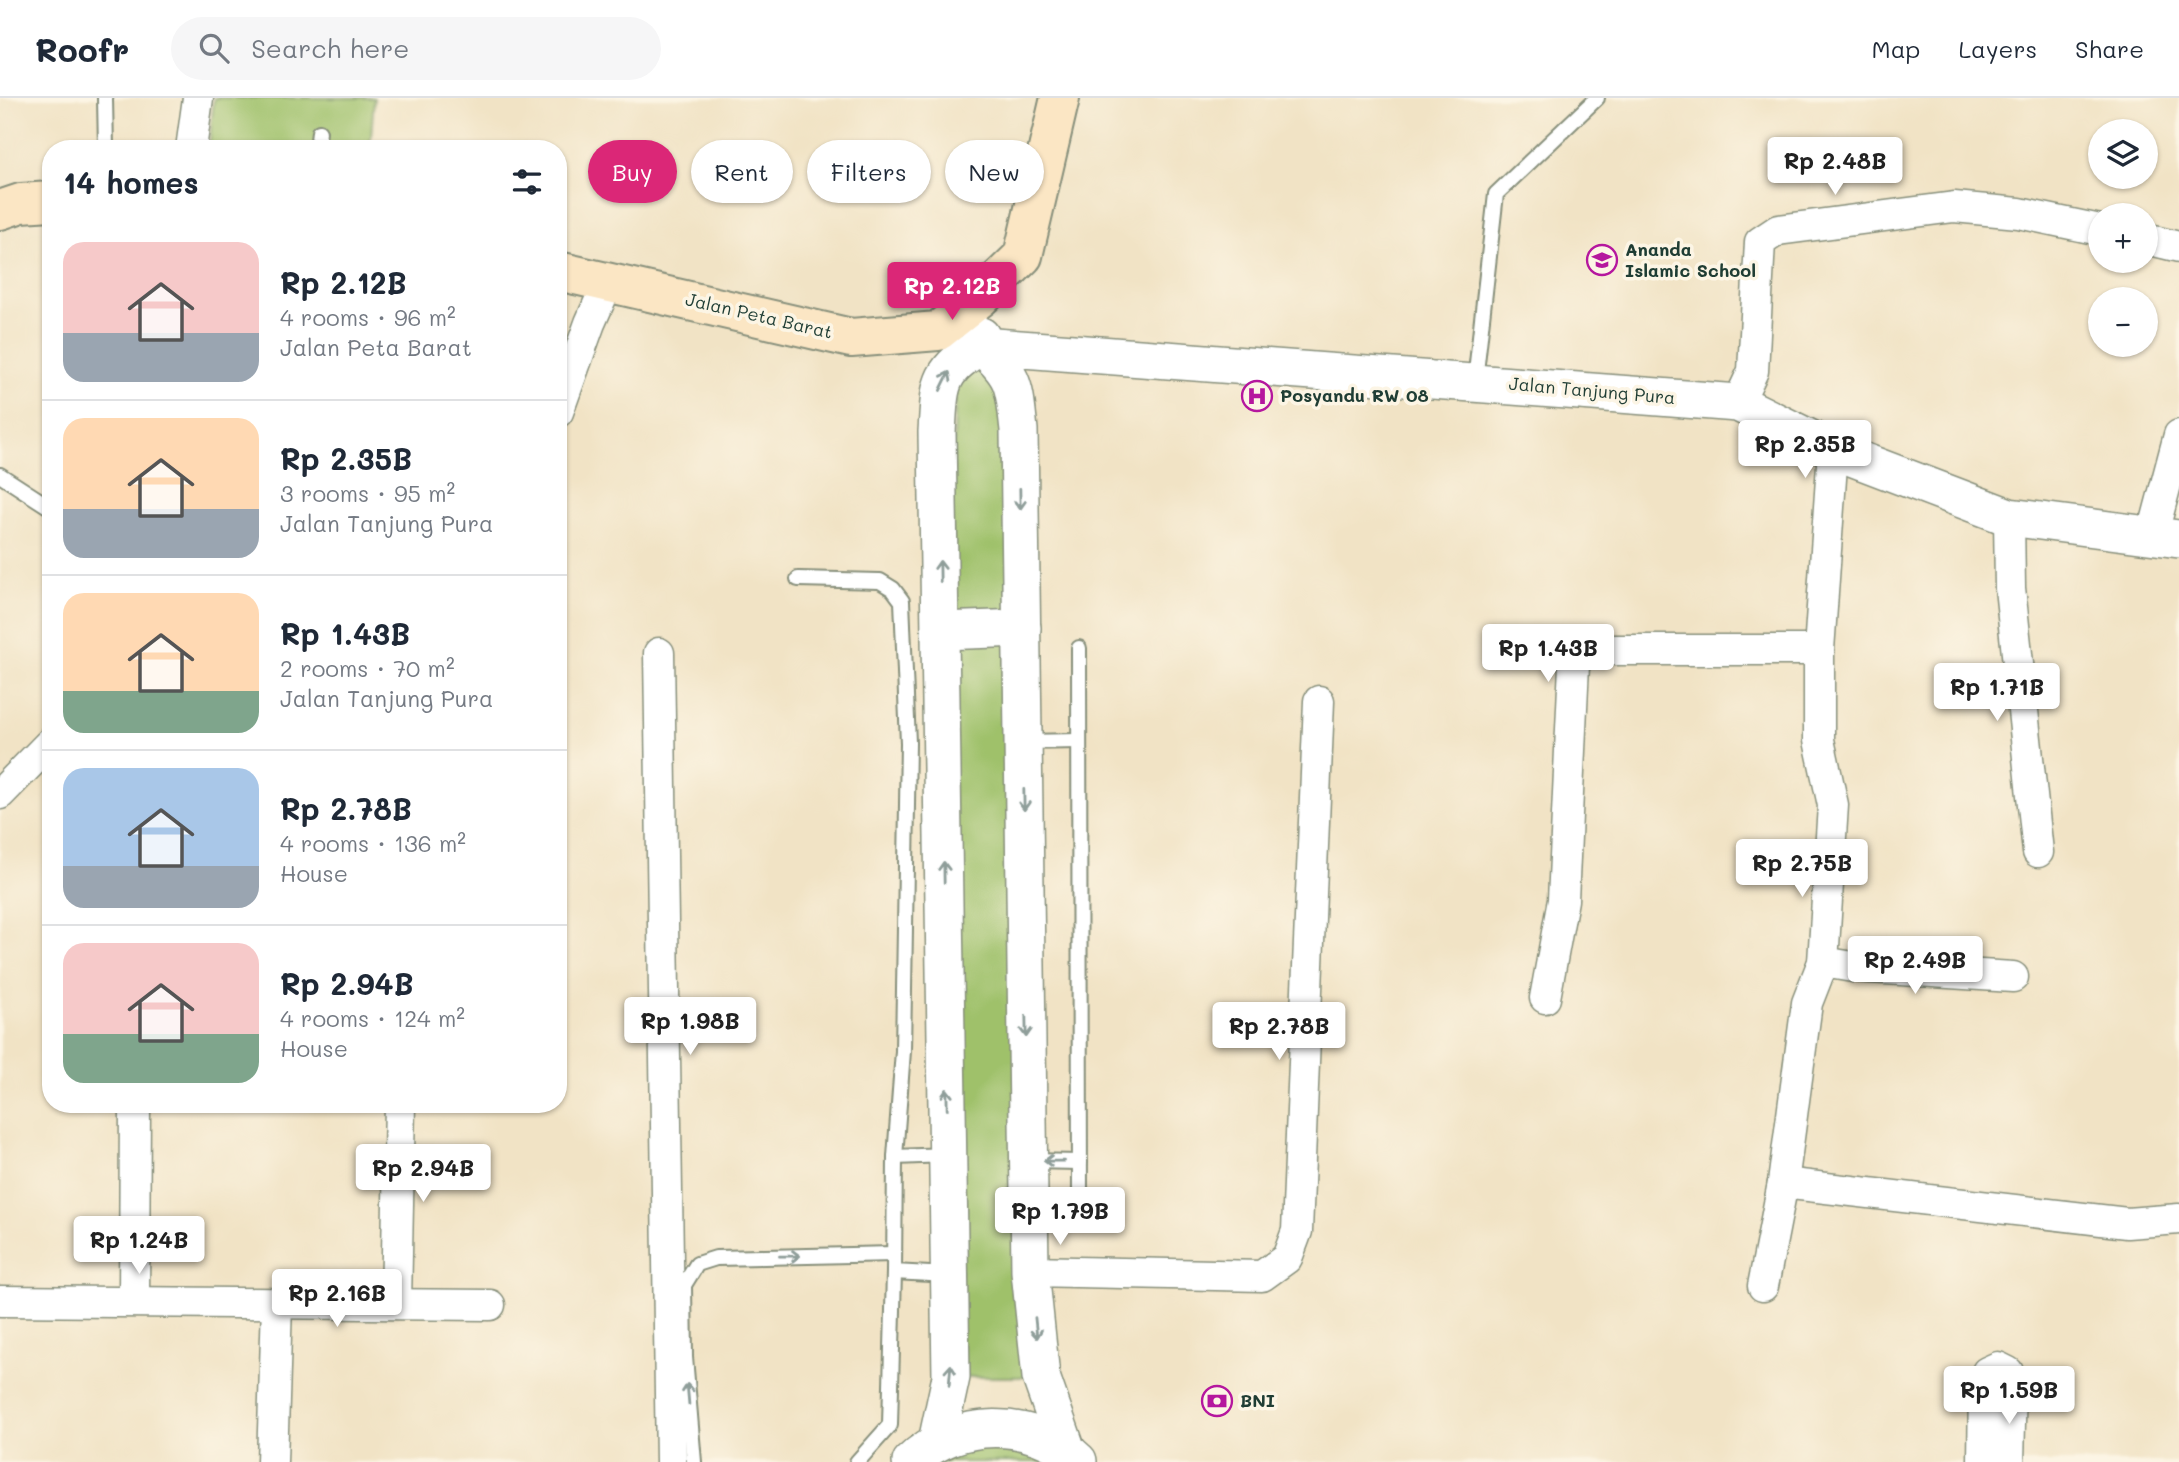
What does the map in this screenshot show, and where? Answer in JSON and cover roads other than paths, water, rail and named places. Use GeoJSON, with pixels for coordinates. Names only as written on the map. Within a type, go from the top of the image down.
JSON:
{"type":"FeatureCollection","features":[{"type":"Feature","properties":{"kind":"main road","name":"Jalan Peta Barat"},"geometry":{"type":"LineString","coordinates":[[567,273],[609,280],[851,338],[939,331],[981,297],[1023,256],[1060,98]]}},
{"type":"Feature","properties":{"kind":"main road"},"geometry":{"type":"LineString","coordinates":[[0,210],[21,203],[42,202]]}},
{"type":"Feature","properties":{"kind":"street"},"geometry":{"type":"LineString","coordinates":[[192,140],[198,98]]}},
{"type":"Feature","properties":{"kind":"street"},"geometry":{"type":"LineString","coordinates":[[1738,403],[1753,371],[1760,242],[1778,230],[1954,207],[2019,213],[2088,227]]}},
{"type":"Feature","properties":{"kind":"street"},"geometry":{"type":"LineString","coordinates":[[2158,242],[2179,247]]}},
{"type":"Feature","properties":{"kind":"street"},"geometry":{"type":"LineString","coordinates":[[567,387],[609,280]]}},
{"type":"Feature","properties":{"kind":"street"},"geometry":{"type":"LineString","coordinates":[[981,297],[981,346],[1003,365],[1014,384],[1019,430],[1030,1271],[1041,1377],[1073,1456]]}},
{"type":"Feature","properties":{"kind":"street"},"geometry":{"type":"LineString","coordinates":[[924,1452],[951,1377],[948,1155],[925,741],[940,631],[937,432],[940,385],[957,360],[981,346]]}},
{"type":"Feature","properties":{"kind":"street","name":"Jalan Tanjung Pura"},"geometry":{"type":"LineString","coordinates":[[981,346],[1475,381],[1738,403],[1833,450],[2008,517],[2165,538]]}},
{"type":"Feature","properties":{"kind":"street"},"geometry":{"type":"LineString","coordinates":[[2165,538],[2179,435]]}},
{"type":"Feature","properties":{"kind":"street"},"geometry":{"type":"LineString","coordinates":[[1763,1286],[1783,1183],[1807,1003],[1823,962],[1833,805],[1819,740],[1819,650],[1833,450]]}},
{"type":"Feature","properties":{"kind":"street"},"geometry":{"type":"LineString","coordinates":[[2008,517],[2010,588],[2038,852]]}},
{"type":"Feature","properties":{"kind":"street"},"geometry":{"type":"LineString","coordinates":[[940,631],[1022,628]]}},
{"type":"Feature","properties":{"kind":"street"},"geometry":{"type":"LineString","coordinates":[[1545,998],[1563,900],[1574,665],[1581,654],[1594,650],[1819,650]]}},
{"type":"Feature","properties":{"kind":"street"},"geometry":{"type":"LineString","coordinates":[[659,653],[671,1462]]}},
{"type":"Feature","properties":{"kind":"street"},"geometry":{"type":"LineString","coordinates":[[1030,1271],[1262,1276],[1287,1258],[1297,1231],[1319,701]]}},
{"type":"Feature","properties":{"kind":"street"},"geometry":{"type":"LineString","coordinates":[[0,794],[42,751]]}},
{"type":"Feature","properties":{"kind":"street"},"geometry":{"type":"LineString","coordinates":[[1823,962],[1853,967],[2013,977]]}},
{"type":"Feature","properties":{"kind":"street"},"geometry":{"type":"LineString","coordinates":[[134,1301],[135,1113]]}},
{"type":"Feature","properties":{"kind":"street"},"geometry":{"type":"LineString","coordinates":[[396,1303],[400,1113]]}},
{"type":"Feature","properties":{"kind":"street"},"geometry":{"type":"LineString","coordinates":[[1783,1183],[2127,1223],[2179,1220]]}},
{"type":"Feature","properties":{"kind":"street"},"geometry":{"type":"LineString","coordinates":[[0,1301],[490,1305]]}},
{"type":"Feature","properties":{"kind":"street"},"geometry":{"type":"LineString","coordinates":[[272,1462],[276,1304]]}},
{"type":"Feature","properties":{"kind":"street"},"geometry":{"type":"LineString","coordinates":[[1983,1462],[1984,1384],[1987,1372],[1998,1367],[2008,1372],[2011,1383],[2009,1462]]}},
{"type":"Feature","properties":{"kind":"street"},"geometry":{"type":"LineString","coordinates":[[924,1452],[955,1435],[993,1428],[1025,1431],[1073,1456]]}},
{"type":"Feature","properties":{"kind":"lane"},"geometry":{"type":"LineString","coordinates":[[105,98],[106,140]]}},
{"type":"Feature","properties":{"kind":"lane"},"geometry":{"type":"LineString","coordinates":[[1475,381],[1496,194],[1597,98]]}},
{"type":"Feature","properties":{"kind":"lane"},"geometry":{"type":"LineString","coordinates":[[318,140],[319,132]]}},
{"type":"Feature","properties":{"kind":"lane"},"geometry":{"type":"LineString","coordinates":[[0,475],[42,502]]}},
{"type":"Feature","properties":{"kind":"lane"},"geometry":{"type":"LineString","coordinates":[[798,579],[880,580],[893,589],[902,601],[925,741],[895,1157],[890,1425],[857,1462]]}},
{"type":"Feature","properties":{"kind":"lane"},"geometry":{"type":"LineString","coordinates":[[1079,648],[1080,1206]]}},
{"type":"Feature","properties":{"kind":"lane"},"geometry":{"type":"LineString","coordinates":[[1023,742],[1079,741]]}},
{"type":"Feature","properties":{"kind":"lane"},"geometry":{"type":"LineString","coordinates":[[895,1157],[948,1155]]}},
{"type":"Feature","properties":{"kind":"lane"},"geometry":{"type":"LineString","coordinates":[[1028,1161],[1080,1162]]}},
{"type":"Feature","properties":{"kind":"lane"},"geometry":{"type":"LineString","coordinates":[[694,1462],[685,1357],[684,1285],[697,1264],[716,1258],[894,1254]]}},
{"type":"Feature","properties":{"kind":"lane"},"geometry":{"type":"LineString","coordinates":[[894,1272],[950,1275]]}},
{"type":"Feature","properties":{"kind":"place","name":"Ananda Islamic School"},"geometry":{"type":"Point","coordinates":[1602,260]}},
{"type":"Feature","properties":{"kind":"place","name":"Posyandu RW 08"},"geometry":{"type":"Point","coordinates":[1257,396]}},
{"type":"Feature","properties":{"kind":"place","name":"BNI"},"geometry":{"type":"Point","coordinates":[1217,1401]}}]}
